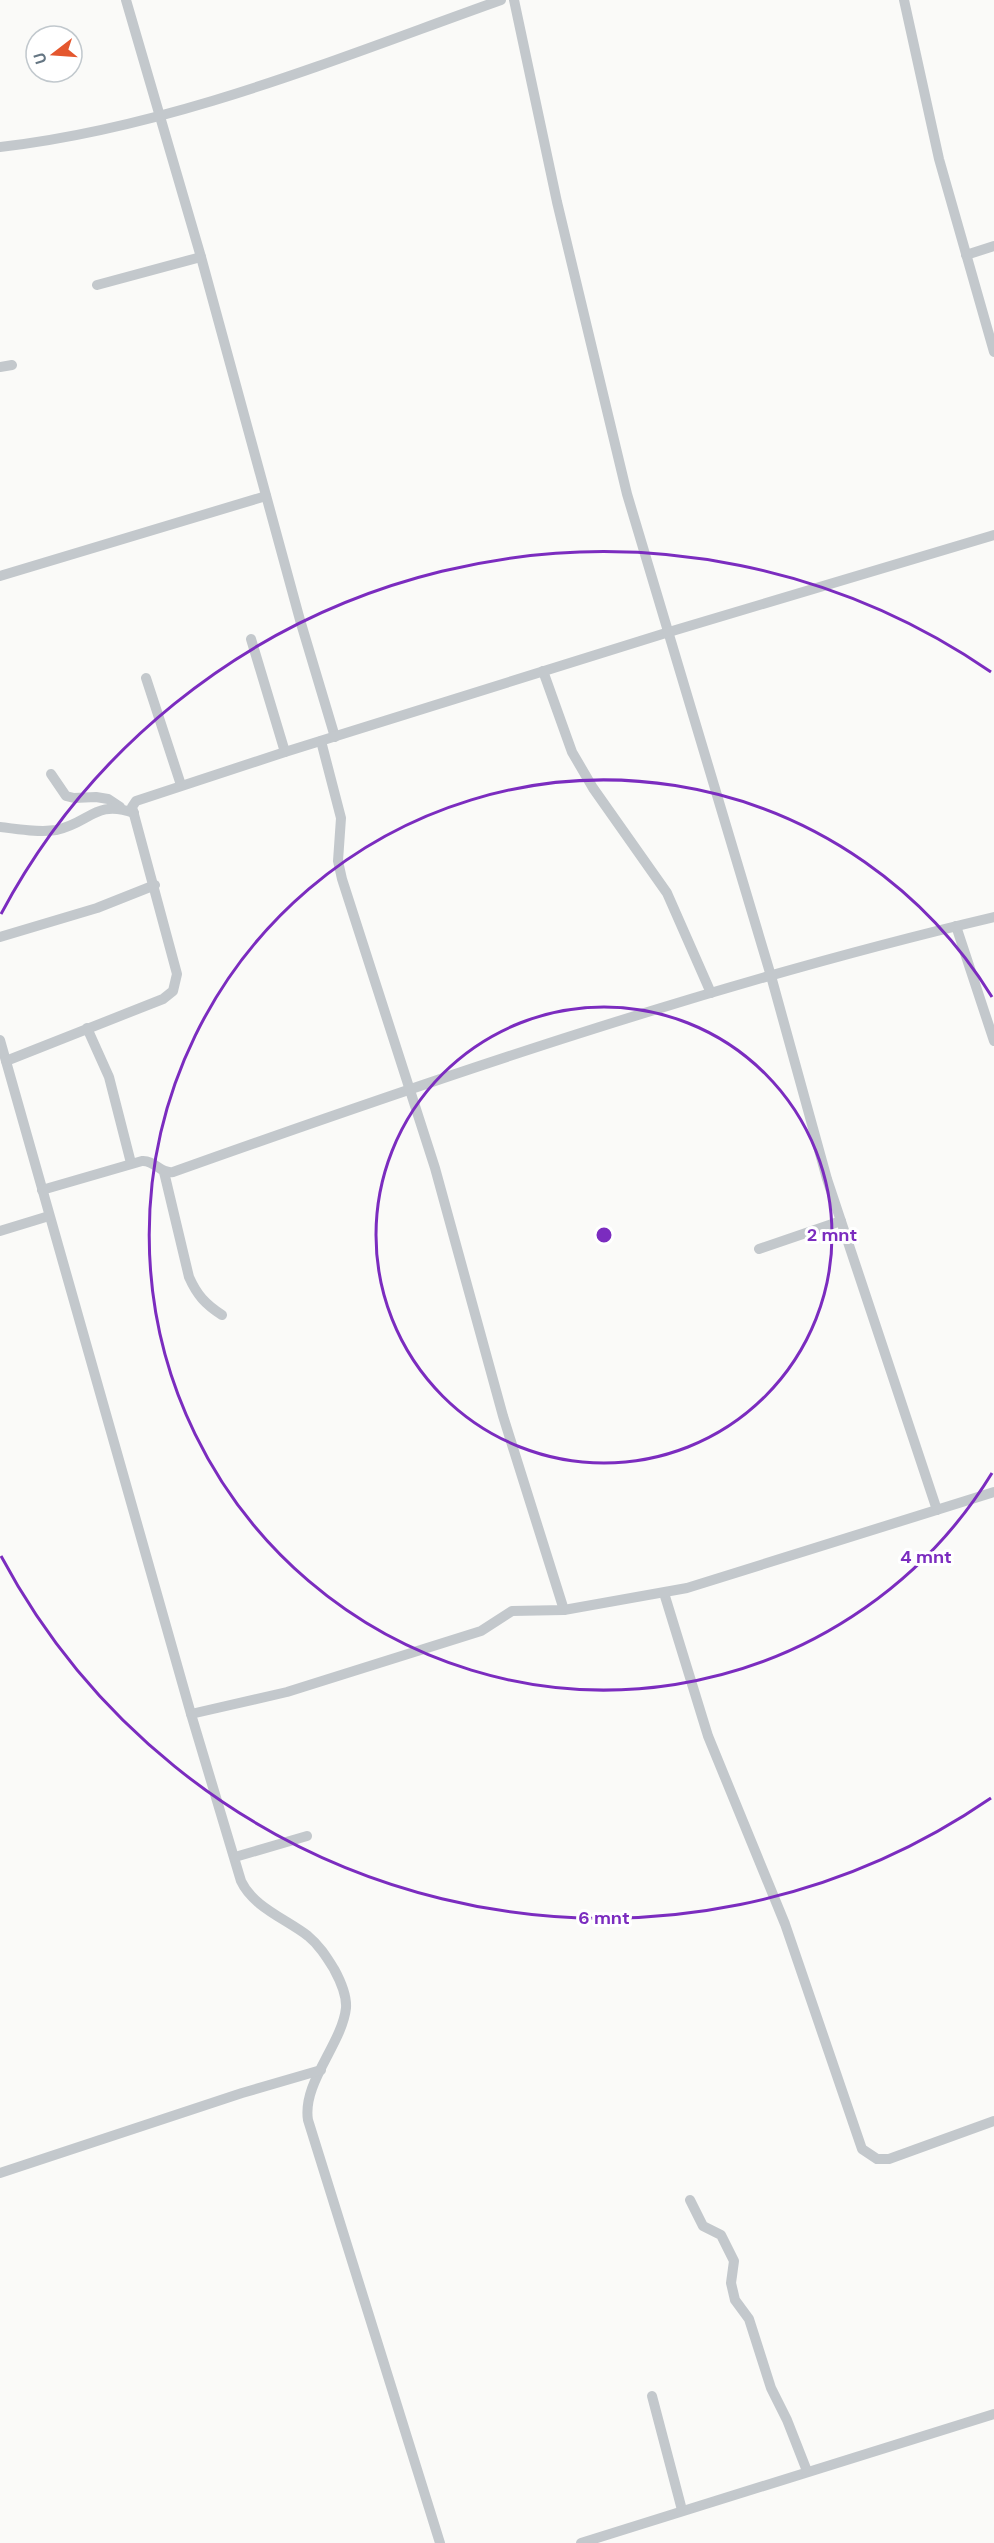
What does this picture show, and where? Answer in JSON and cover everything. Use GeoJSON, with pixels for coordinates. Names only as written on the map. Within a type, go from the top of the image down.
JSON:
{"type":"FeatureCollection","features":[{"type":"Feature","properties":{"kind":"street"},"geometry":{"type":"LineString","coordinates":[[126,0],[201,257],[300,620],[335,737]]}},
{"type":"Feature","properties":{"kind":"street"},"geometry":{"type":"LineString","coordinates":[[0,147],[159,118],[278,79],[501,0]]}},
{"type":"Feature","properties":{"kind":"street"},"geometry":{"type":"LineString","coordinates":[[514,0],[557,202],[614,445],[771,976],[826,1176],[937,1510]]}},
{"type":"Feature","properties":{"kind":"street"},"geometry":{"type":"LineString","coordinates":[[904,0],[939,159],[966,255],[991,326],[994,352]]}},
{"type":"Feature","properties":{"kind":"street"},"geometry":{"type":"LineString","coordinates":[[966,255],[994,246]]}},
{"type":"Feature","properties":{"kind":"street"},"geometry":{"type":"LineString","coordinates":[[97,285],[201,257]]}},
{"type":"Feature","properties":{"kind":"street"},"geometry":{"type":"LineString","coordinates":[[0,367],[12,365]]}},
{"type":"Feature","properties":{"kind":"street"},"geometry":{"type":"LineString","coordinates":[[0,576],[266,496]]}},
{"type":"Feature","properties":{"kind":"street"},"geometry":{"type":"LineString","coordinates":[[6,1061],[163,999],[173,991],[177,974],[155,885],[132,807],[136,801],[543,671],[994,535]]}},
{"type":"Feature","properties":{"kind":"street"},"geometry":{"type":"LineString","coordinates":[[251,639],[285,752]]}},
{"type":"Feature","properties":{"kind":"street"},"geometry":{"type":"LineString","coordinates":[[543,671],[572,752],[593,788],[667,893],[711,993]]}},
{"type":"Feature","properties":{"kind":"street"},"geometry":{"type":"LineString","coordinates":[[146,678],[181,785]]}},
{"type":"Feature","properties":{"kind":"street"},"geometry":{"type":"LineString","coordinates":[[321,741],[341,819],[340,870],[434,1165],[503,1416],[564,1610]]}},
{"type":"Feature","properties":{"kind":"street"},"geometry":{"type":"LineString","coordinates":[[51,774],[66,796],[74,798],[96,796],[108,799],[120,808],[134,813]]}},
{"type":"Feature","properties":{"kind":"street"},"geometry":{"type":"LineString","coordinates":[[0,827],[55,830],[105,808],[120,808]]}},
{"type":"Feature","properties":{"kind":"street"},"geometry":{"type":"LineString","coordinates":[[0,937],[97,908],[155,885]]}},
{"type":"Feature","properties":{"kind":"street"},"geometry":{"type":"LineString","coordinates":[[42,1190],[131,1163],[147,1161],[164,1172],[173,1172],[410,1088],[589,1029],[771,976],[994,917]]}},
{"type":"Feature","properties":{"kind":"street"},"geometry":{"type":"LineString","coordinates":[[956,926],[990,1017],[994,1041]]}},
{"type":"Feature","properties":{"kind":"street"},"geometry":{"type":"LineString","coordinates":[[87,1028],[109,1077],[131,1163]]}},
{"type":"Feature","properties":{"kind":"street"},"geometry":{"type":"LineString","coordinates":[[0,1040],[6,1061],[5,1078],[42,1190],[191,1714],[242,1881],[249,1894],[315,1942],[323,1951],[346,1997],[344,2015],[307,2103],[308,2120],[440,2543]]}},
{"type":"Feature","properties":{"kind":"street"},"geometry":{"type":"LineString","coordinates":[[164,1172],[189,1277],[196,1293],[204,1303],[222,1315]]}},
{"type":"Feature","properties":{"kind":"street"},"geometry":{"type":"LineString","coordinates":[[0,1231],[49,1216]]}},
{"type":"Feature","properties":{"kind":"street"},"geometry":{"type":"LineString","coordinates":[[759,1249],[841,1221]]}},
{"type":"Feature","properties":{"kind":"street"},"geometry":{"type":"LineString","coordinates":[[191,1714],[287,1692],[481,1631],[512,1611],[564,1610],[664,1593],[709,1582],[994,1492]]}},
{"type":"Feature","properties":{"kind":"street"},"geometry":{"type":"LineString","coordinates":[[664,1593],[708,1736],[781,1914],[862,2149],[877,2159],[889,2159],[994,2121]]}},
{"type":"Feature","properties":{"kind":"street"},"geometry":{"type":"LineString","coordinates":[[235,1857],[307,1836]]}},
{"type":"Feature","properties":{"kind":"street"},"geometry":{"type":"LineString","coordinates":[[0,2173],[242,2092],[321,2070]]}},
{"type":"Feature","properties":{"kind":"street"},"geometry":{"type":"LineString","coordinates":[[690,2200],[703,2226],[721,2235],[734,2261],[731,2283],[735,2300],[749,2319],[771,2388],[807,2470]]}},
{"type":"Feature","properties":{"kind":"street"},"geometry":{"type":"LineString","coordinates":[[652,2396],[682,2510]]}},
{"type":"Feature","properties":{"kind":"street"},"geometry":{"type":"LineString","coordinates":[[581,2543],[807,2470],[994,2414]]}}]}
